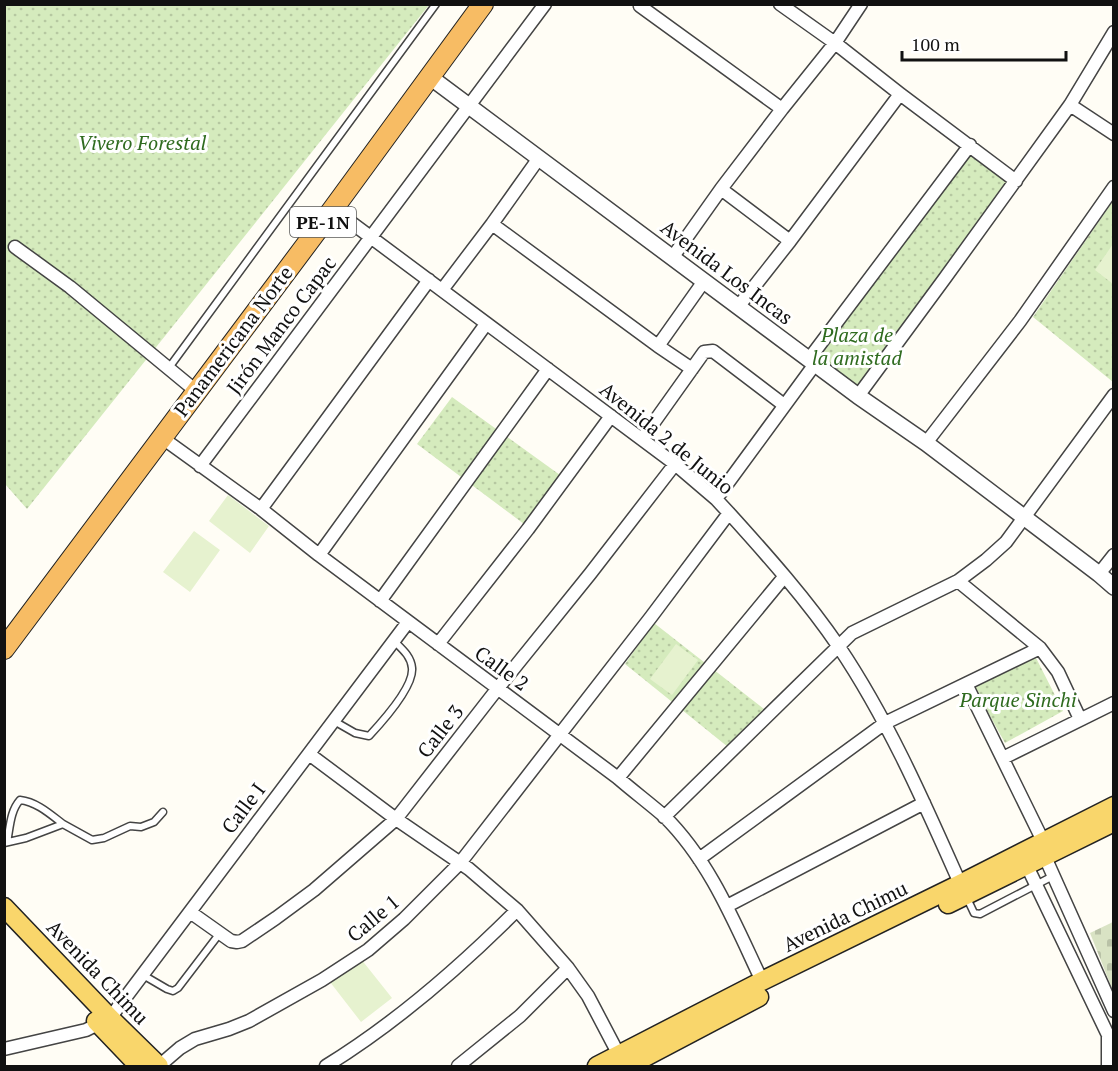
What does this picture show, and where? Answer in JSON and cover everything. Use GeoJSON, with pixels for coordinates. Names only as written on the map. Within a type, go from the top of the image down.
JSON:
{"type":"FeatureCollection","features":[{"type":"Feature","properties":{"kind":"highway","name":"Panamericana Norte"},"geometry":{"type":"LineString","coordinates":[[4,649],[483,4]]}},
{"type":"Feature","properties":{"kind":"main road","name":"Avenida Chimu"},"geometry":{"type":"LineString","coordinates":[[597,1066],[644,1057],[1044,849],[1113,806]]}},
{"type":"Feature","properties":{"kind":"main road","name":"Avenida Chimu"},"geometry":{"type":"LineString","coordinates":[[644,1057],[762,981],[963,890],[1027,866],[1044,849],[1113,822]]}},
{"type":"Feature","properties":{"kind":"main road","name":"Avenida Chimu"},"geometry":{"type":"LineString","coordinates":[[4,907],[104,1021],[139,1066]]}},
{"type":"Feature","properties":{"kind":"main road","name":"Avenida Chimu"},"geometry":{"type":"LineString","coordinates":[[4,924],[104,1021],[159,1066]]}},
{"type":"Feature","properties":{"kind":"street","name":"Jirón Manco Capac"},"geometry":{"type":"LineString","coordinates":[[200,466],[545,4]]}},
{"type":"Feature","properties":{"kind":"street"},"geometry":{"type":"LineString","coordinates":[[641,4],[640,6],[782,109]]}},
{"type":"Feature","properties":{"kind":"street"},"geometry":{"type":"LineString","coordinates":[[780,4],[835,43],[1016,181]]}},
{"type":"Feature","properties":{"kind":"street"},"geometry":{"type":"LineString","coordinates":[[672,258],[721,189],[835,43],[861,4]]}},
{"type":"Feature","properties":{"kind":"street"},"geometry":{"type":"LineString","coordinates":[[858,396],[1070,105],[1113,32]]}},
{"type":"Feature","properties":{"kind":"street","name":"Avenida Los Incas"},"geometry":{"type":"LineString","coordinates":[[430,77],[858,396],[926,443],[1113,587]]}},
{"type":"Feature","properties":{"kind":"street"},"geometry":{"type":"LineString","coordinates":[[738,307],[900,94]]}},
{"type":"Feature","properties":{"kind":"street"},"geometry":{"type":"LineString","coordinates":[[1070,105],[1113,134]]}},
{"type":"Feature","properties":{"kind":"street"},"geometry":{"type":"LineString","coordinates":[[716,499],[784,405],[812,361],[970,145]]}},
{"type":"Feature","properties":{"kind":"street"},"geometry":{"type":"LineString","coordinates":[[442,290],[539,158]]}},
{"type":"Feature","properties":{"kind":"street"},"geometry":{"type":"LineString","coordinates":[[926,443],[1020,321],[1113,187]]}},
{"type":"Feature","properties":{"kind":"street"},"geometry":{"type":"LineString","coordinates":[[721,189],[790,241]]}},
{"type":"Feature","properties":{"kind":"street","name":"Avenida 2 de Junio"},"geometry":{"type":"LineString","coordinates":[[333,209],[675,464],[729,513],[784,577],[838,646],[885,723],[924,802],[963,890]]}},
{"type":"Feature","properties":{"kind":"street"},"geometry":{"type":"LineString","coordinates":[[492,224],[692,369]]}},
{"type":"Feature","properties":{"kind":"street"},"geometry":{"type":"LineString","coordinates":[[15,247],[70,287],[196,392]]}},
{"type":"Feature","properties":{"kind":"street"},"geometry":{"type":"LineString","coordinates":[[261,509],[429,280]]}},
{"type":"Feature","properties":{"kind":"street"},"geometry":{"type":"LineString","coordinates":[[658,346],[704,281]]}},
{"type":"Feature","properties":{"kind":"street"},"geometry":{"type":"LineString","coordinates":[[319,555],[486,324]]}},
{"type":"Feature","properties":{"kind":"street"},"geometry":{"type":"LineString","coordinates":[[642,439],[704,352],[713,351],[784,405]]}},
{"type":"Feature","properties":{"kind":"street"},"geometry":{"type":"LineString","coordinates":[[380,601],[548,369]]}},
{"type":"Feature","properties":{"kind":"street"},"geometry":{"type":"LineString","coordinates":[[664,817],[852,633],[958,581],[1006,542],[1113,395]]}},
{"type":"Feature","properties":{"kind":"street"},"geometry":{"type":"LineString","coordinates":[[438,645],[528,529],[611,416]]}},
{"type":"Feature","properties":{"kind":"street","name":"Calle 2"},"geometry":{"type":"LineString","coordinates":[[161,437],[261,509],[438,645],[618,778],[664,817],[699,859],[713,880],[762,981]]}},
{"type":"Feature","properties":{"kind":"street","name":"Calle 3"},"geometry":{"type":"LineString","coordinates":[[190,912],[231,941],[237,942],[251,935],[314,890],[396,819],[675,464]]}},
{"type":"Feature","properties":{"kind":"street","name":"Calle 1"},"geometry":{"type":"LineString","coordinates":[[159,1066],[180,1048],[195,1040],[249,1021],[322,980],[368,950],[404,919],[460,863],[729,513]]}},
{"type":"Feature","properties":{"kind":"street"},"geometry":{"type":"LineString","coordinates":[[1099,574],[1113,555]]}},
{"type":"Feature","properties":{"kind":"street"},"geometry":{"type":"LineString","coordinates":[[618,778],[784,577]]}},
{"type":"Feature","properties":{"kind":"street"},"geometry":{"type":"LineString","coordinates":[[958,581],[1040,648],[1058,672],[1080,719]]}},
{"type":"Feature","properties":{"kind":"street","name":"Calle I"},"geometry":{"type":"LineString","coordinates":[[104,1021],[143,974],[408,622]]}},
{"type":"Feature","properties":{"kind":"street"},"geometry":{"type":"LineString","coordinates":[[699,859],[885,723],[1040,648]]}},
{"type":"Feature","properties":{"kind":"street"},"geometry":{"type":"LineString","coordinates":[[966,684],[1003,758],[1044,849],[1053,876],[1113,1011]]}},
{"type":"Feature","properties":{"kind":"street"},"geometry":{"type":"LineString","coordinates":[[1003,758],[1113,703]]}},
{"type":"Feature","properties":{"kind":"street"},"geometry":{"type":"LineString","coordinates":[[309,754],[460,863],[517,910],[568,968],[588,996],[624,1061]]}},
{"type":"Feature","properties":{"kind":"street"},"geometry":{"type":"LineString","coordinates":[[727,906],[924,802]]}},
{"type":"Feature","properties":{"kind":"street"},"geometry":{"type":"LineString","coordinates":[[1027,866],[1108,1035],[1108,1066]]}},
{"type":"Feature","properties":{"kind":"street"},"geometry":{"type":"LineString","coordinates":[[326,1066],[375,1033],[452,973],[517,910]]}},
{"type":"Feature","properties":{"kind":"street"},"geometry":{"type":"LineString","coordinates":[[458,1066],[520,1016],[568,968]]}},
{"type":"Feature","properties":{"kind":"street"},"geometry":{"type":"LineString","coordinates":[[4,1049],[86,1030],[104,1021]]}},
{"type":"Feature","properties":{"kind":"lane"},"geometry":{"type":"LineString","coordinates":[[168,369],[436,4]]}},
{"type":"Feature","properties":{"kind":"lane"},"geometry":{"type":"LineString","coordinates":[[334,721],[355,733],[369,736],[388,716],[407,687],[412,670],[408,656],[394,641]]}},
{"type":"Feature","properties":{"kind":"lane"},"geometry":{"type":"LineString","coordinates":[[63,824],[6,843],[15,805],[20,800],[40,808],[92,840],[104,838],[130,826],[141,826],[154,822],[163,812]]}},
{"type":"Feature","properties":{"kind":"lane"},"geometry":{"type":"LineString","coordinates":[[963,890],[974,913],[980,914],[1053,876]]}},
{"type":"Feature","properties":{"kind":"lane"},"geometry":{"type":"LineString","coordinates":[[143,974],[173,991],[178,988],[220,933]]}},
{"type":"Feature","properties":{"kind":"green space","name":"Vivero Forestal"},"geometry":{"type":"Polygon","coordinates":[[[5,5],[429,5],[27,509],[5,484],[5,5]]]}},
{"type":"Feature","properties":{"kind":"green space","name":"Plaza de la amistad"},"geometry":{"type":"Polygon","coordinates":[[[970,145],[1016,181],[858,396],[809,359],[970,145]]]}},
{"type":"Feature","properties":{"kind":"green space"},"geometry":{"type":"Polygon","coordinates":[[[1113,201],[1113,382],[1033,317],[1113,201]]]}},
{"type":"Feature","properties":{"kind":"green space"},"geometry":{"type":"Polygon","coordinates":[[[1113,244],[1113,284],[1095,270],[1113,244]]]}},
{"type":"Feature","properties":{"kind":"green space"},"geometry":{"type":"Polygon","coordinates":[[[452,397],[560,475],[524,524],[417,444],[452,397]]]}},
{"type":"Feature","properties":{"kind":"green space"},"geometry":{"type":"Polygon","coordinates":[[[228,495],[269,526],[250,553],[209,521],[228,495]]]}},
{"type":"Feature","properties":{"kind":"green space"},"geometry":{"type":"Polygon","coordinates":[[[194,531],[220,550],[190,592],[163,572],[194,531]]]}},
{"type":"Feature","properties":{"kind":"green space"},"geometry":{"type":"Polygon","coordinates":[[[654,623],[764,709],[728,747],[625,664],[654,623]]]}},
{"type":"Feature","properties":{"kind":"green space"},"geometry":{"type":"Polygon","coordinates":[[[676,644],[698,660],[672,695],[650,679],[676,644]]]}},
{"type":"Feature","properties":{"kind":"green space","name":"Parque Sinchi"},"geometry":{"type":"Polygon","coordinates":[[[1034,654],[1063,711],[1005,743],[973,685],[1034,654]]]}},
{"type":"Feature","properties":{"kind":"green space"},"geometry":{"type":"Polygon","coordinates":[[[1113,922],[1113,991],[1090,933],[1113,922]]]}},
{"type":"Feature","properties":{"kind":"green space"},"geometry":{"type":"Polygon","coordinates":[[[361,959],[392,998],[361,1022],[330,982],[361,959]]]}}]}
